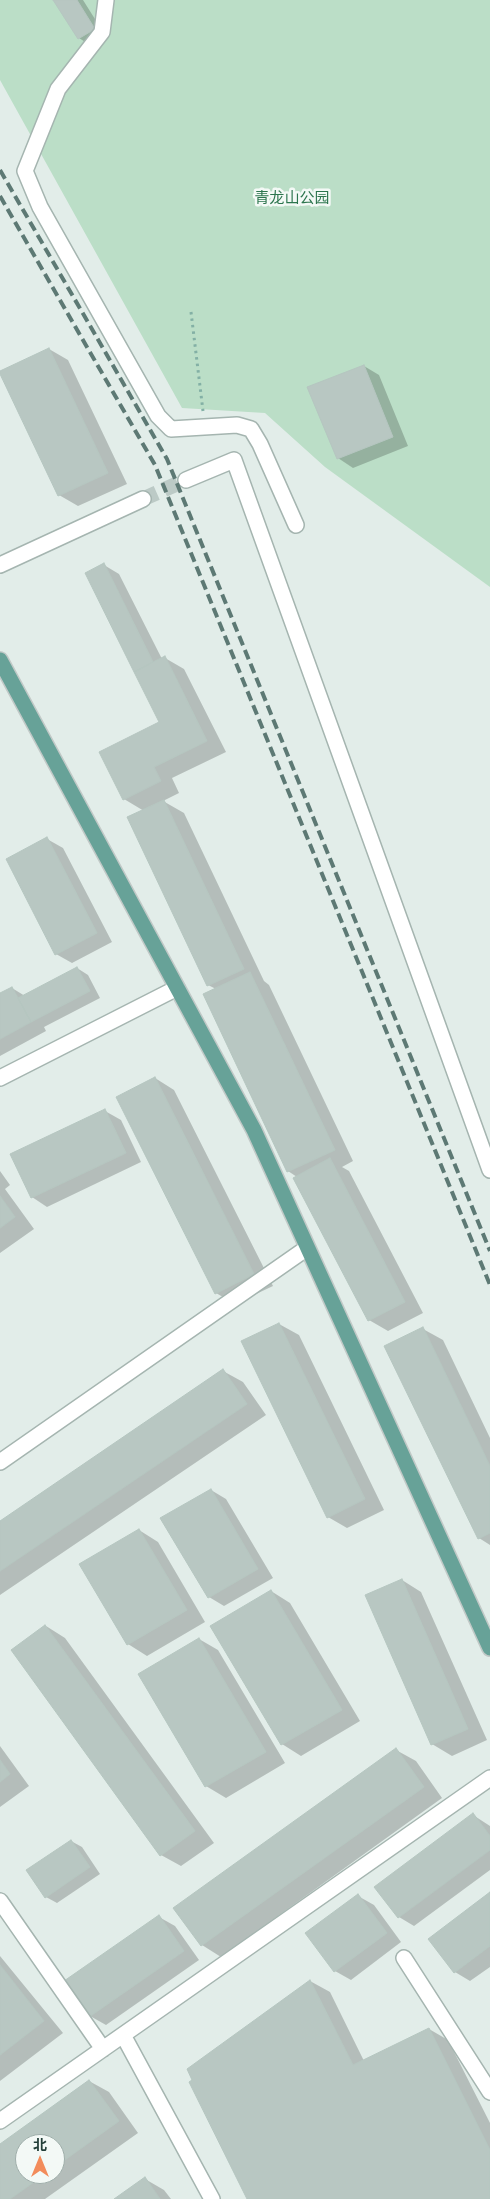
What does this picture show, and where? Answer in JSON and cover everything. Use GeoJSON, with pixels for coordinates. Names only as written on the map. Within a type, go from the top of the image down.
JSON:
{"type":"FeatureCollection","features":[{"type":"Feature","properties":{"kind":"main road"},"geometry":{"type":"LineString","coordinates":[[0,660],[254,1130],[490,1648]]}},
{"type":"Feature","properties":{"kind":"street"},"geometry":{"type":"LineString","coordinates":[[106,0],[102,32],[58,89],[25,170],[40,207],[158,416],[171,429],[237,425],[251,429],[260,444],[296,525]]}},
{"type":"Feature","properties":{"kind":"street"},"geometry":{"type":"LineString","coordinates":[[186,480],[234,460],[490,1170]]}},
{"type":"Feature","properties":{"kind":"street"},"geometry":{"type":"LineString","coordinates":[[0,565],[143,499]]}},
{"type":"Feature","properties":{"kind":"street"},"geometry":{"type":"LineString","coordinates":[[0,1078],[177,988]]}},
{"type":"Feature","properties":{"kind":"street"},"geometry":{"type":"LineString","coordinates":[[0,1462],[308,1248]]}},
{"type":"Feature","properties":{"kind":"street"},"geometry":{"type":"LineString","coordinates":[[0,2121],[490,1778]]}},
{"type":"Feature","properties":{"kind":"street"},"geometry":{"type":"LineString","coordinates":[[0,1901],[104,2049]]}},
{"type":"Feature","properties":{"kind":"street"},"geometry":{"type":"LineString","coordinates":[[404,1958],[490,2092]]}},
{"type":"Feature","properties":{"kind":"street"},"geometry":{"type":"LineString","coordinates":[[123,2035],[212,2199]]}},
{"type":"Feature","properties":{"kind":"path"},"geometry":{"type":"LineString","coordinates":[[190,312],[205,427]]}},
{"type":"Feature","properties":{"kind":"green space","name":"青龙山公园"},"geometry":{"type":"Polygon","coordinates":[[[0,0],[490,0],[490,587],[325,467],[265,413],[182,408],[0,80],[0,0]]]}},
{"type":"Feature","properties":{"kind":"building"},"geometry":{"type":"Polygon","coordinates":[[[53,0],[77,0],[95,29],[78,39],[53,0]]]}},
{"type":"Feature","properties":{"kind":"building"},"geometry":{"type":"Polygon","coordinates":[[[49,348],[108,473],[58,496],[0,374],[0,371],[49,348]]]}},
{"type":"Feature","properties":{"kind":"building"},"geometry":{"type":"Polygon","coordinates":[[[364,365],[393,437],[337,459],[307,387],[364,365]]]}},
{"type":"Feature","properties":{"kind":"building"},"geometry":{"type":"Polygon","coordinates":[[[104,563],[153,662],[134,672],[85,573],[104,563]]]}},
{"type":"Feature","properties":{"kind":"building"},"geometry":{"type":"Polygon","coordinates":[[[165,656],[207,741],[154,767],[161,781],[123,800],[99,752],[159,722],[134,672],[165,656]]]}},
{"type":"Feature","properties":{"kind":"building"},"geometry":{"type":"Polygon","coordinates":[[[164,800],[244,969],[207,986],[127,817],[164,800]]]}},
{"type":"Feature","properties":{"kind":"building"},"geometry":{"type":"Polygon","coordinates":[[[47,837],[97,933],[55,955],[6,859],[47,837]]]}},
{"type":"Feature","properties":{"kind":"building"},"geometry":{"type":"Polygon","coordinates":[[[77,967],[90,991],[31,1022],[18,998],[77,967]]]}},
{"type":"Feature","properties":{"kind":"building"},"geometry":{"type":"Polygon","coordinates":[[[250,972],[335,1150],[287,1172],[203,994],[250,972]]]}},
{"type":"Feature","properties":{"kind":"building"},"geometry":{"type":"Polygon","coordinates":[[[12,987],[31,1022],[0,1039],[0,993],[12,987]]]}},
{"type":"Feature","properties":{"kind":"building"},"geometry":{"type":"Polygon","coordinates":[[[155,1077],[254,1274],[215,1294],[116,1097],[155,1077]]]}},
{"type":"Feature","properties":{"kind":"building"},"geometry":{"type":"Polygon","coordinates":[[[105,1109],[126,1153],[31,1198],[10,1154],[105,1109]]]}},
{"type":"Feature","properties":{"kind":"building"},"geometry":{"type":"Polygon","coordinates":[[[330,1158],[405,1302],[368,1321],[293,1178],[330,1158]]]}},
{"type":"Feature","properties":{"kind":"building"},"geometry":{"type":"Polygon","coordinates":[[[0,1196],[15,1217],[0,1228],[0,1196]]]}},
{"type":"Feature","properties":{"kind":"building"},"geometry":{"type":"Polygon","coordinates":[[[279,1323],[365,1499],[327,1518],[241,1341],[279,1323]]]}},
{"type":"Feature","properties":{"kind":"building"},"geometry":{"type":"Polygon","coordinates":[[[423,1327],[490,1466],[490,1533],[478,1539],[384,1346],[423,1327]]]}},
{"type":"Feature","properties":{"kind":"building"},"geometry":{"type":"Polygon","coordinates":[[[223,1369],[247,1404],[0,1571],[0,1521],[223,1369]]]}},
{"type":"Feature","properties":{"kind":"building"},"geometry":{"type":"Polygon","coordinates":[[[211,1489],[258,1569],[208,1598],[160,1518],[211,1489]]]}},
{"type":"Feature","properties":{"kind":"building"},"geometry":{"type":"Polygon","coordinates":[[[139,1529],[187,1610],[127,1645],[79,1564],[139,1529]]]}},
{"type":"Feature","properties":{"kind":"building"},"geometry":{"type":"Polygon","coordinates":[[[402,1579],[468,1729],[431,1745],[365,1595],[402,1579]]]}},
{"type":"Feature","properties":{"kind":"building"},"geometry":{"type":"Polygon","coordinates":[[[271,1590],[342,1710],[281,1745],[210,1626],[271,1590]]]}},
{"type":"Feature","properties":{"kind":"building"},"geometry":{"type":"Polygon","coordinates":[[[45,1625],[195,1831],[160,1856],[11,1650],[45,1625]]]}},
{"type":"Feature","properties":{"kind":"building"},"geometry":{"type":"Polygon","coordinates":[[[199,1638],[266,1752],[205,1787],[138,1674],[199,1638]]]}},
{"type":"Feature","properties":{"kind":"building"},"geometry":{"type":"Polygon","coordinates":[[[396,1748],[424,1787],[201,1946],[173,1908],[396,1748]]]}},
{"type":"Feature","properties":{"kind":"building"},"geometry":{"type":"Polygon","coordinates":[[[0,1760],[10,1774],[0,1782],[0,1760]]]}},
{"type":"Feature","properties":{"kind":"building"},"geometry":{"type":"Polygon","coordinates":[[[473,1813],[490,1836],[490,1850],[398,1918],[374,1887],[473,1813]]]}},
{"type":"Feature","properties":{"kind":"building"},"geometry":{"type":"Polygon","coordinates":[[[71,1840],[90,1867],[45,1898],[26,1870],[71,1840]]]}},
{"type":"Feature","properties":{"kind":"building"},"geometry":{"type":"Polygon","coordinates":[[[490,1892],[490,1946],[454,1973],[428,1939],[490,1892]]]}},
{"type":"Feature","properties":{"kind":"building"},"geometry":{"type":"Polygon","coordinates":[[[358,1894],[387,1933],[334,1972],[305,1933],[358,1894]]]}},
{"type":"Feature","properties":{"kind":"building"},"geometry":{"type":"Polygon","coordinates":[[[159,1915],[184,1951],[89,2017],[64,1981],[159,1915]]]}},
{"type":"Feature","properties":{"kind":"building"},"geometry":{"type":"Polygon","coordinates":[[[0,1965],[44,2021],[0,2055],[0,1965]]]}},
{"type":"Feature","properties":{"kind":"building"},"geometry":{"type":"Polygon","coordinates":[[[310,1980],[353,2065],[429,2028],[490,2150],[490,2199],[247,2199],[189,2082],[192,2080],[187,2069],[310,1980]]]}},
{"type":"Feature","properties":{"kind":"building"},"geometry":{"type":"Polygon","coordinates":[[[89,2080],[119,2121],[65,2160],[65,2134],[15,2134],[15,2184],[31,2184],[10,2199],[0,2199],[0,2144],[89,2080]]]}},
{"type":"Feature","properties":{"kind":"building"},"geometry":{"type":"Polygon","coordinates":[[[145,2177],[160,2199],[114,2199],[145,2177]]]}},
{"type":"Feature","properties":{"kind":"tunnel"},"geometry":{"type":"LineString","coordinates":[[143,499],[186,480]]}},
{"type":"Feature","properties":{"kind":"railway"},"geometry":{"type":"LineString","coordinates":[[0,170],[167,459],[490,1251]]}},
{"type":"Feature","properties":{"kind":"railway"},"geometry":{"type":"LineString","coordinates":[[0,196],[155,465],[490,1285]]}}]}
